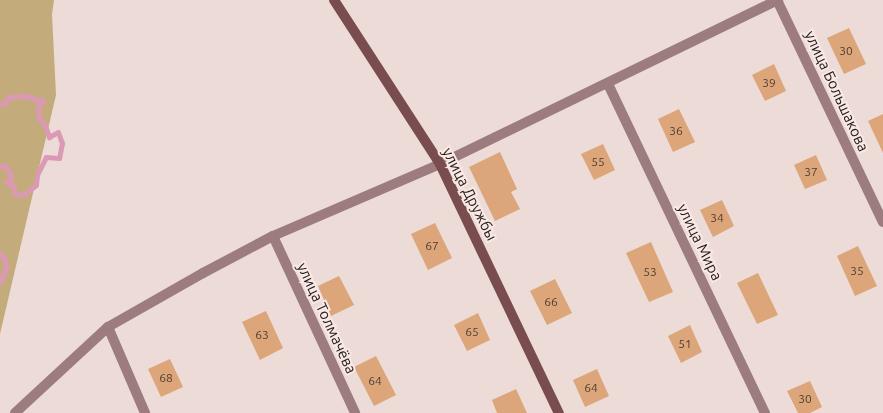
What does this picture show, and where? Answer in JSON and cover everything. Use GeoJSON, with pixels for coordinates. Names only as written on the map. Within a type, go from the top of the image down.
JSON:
{"type":"FeatureCollection","features":[{"type":"Feature","properties":{"kind":"street","name":"улица Дружбы"},"geometry":{"type":"LineString","coordinates":[[334,0],[440,164],[559,413]]}},
{"type":"Feature","properties":{"kind":"street"},"geometry":{"type":"LineString","coordinates":[[15,413],[108,327],[143,306],[273,236],[440,164],[778,0]]}},
{"type":"Feature","properties":{"kind":"street","name":"улица Большакова"},"geometry":{"type":"LineString","coordinates":[[778,0],[883,222]]}},
{"type":"Feature","properties":{"kind":"street","name":"улица Мира"},"geometry":{"type":"LineString","coordinates":[[608,84],[765,413]]}},
{"type":"Feature","properties":{"kind":"street","name":"улица Толмачёва"},"geometry":{"type":"LineString","coordinates":[[273,236],[355,413]]}},
{"type":"Feature","properties":{"kind":"street"},"geometry":{"type":"LineString","coordinates":[[108,327],[145,413]]}},
{"type":"Feature","properties":{"kind":"shaded area"},"geometry":{"type":"Polygon","coordinates":[[[0,0],[54,0],[52,14],[56,95],[0,334],[0,0]]]}},
{"type":"Feature","properties":{"kind":"building"},"geometry":{"type":"Polygon","coordinates":[[[849,28],[866,64],[844,74],[827,38],[849,28]]]}},
{"type":"Feature","properties":{"kind":"building"},"geometry":{"type":"Polygon","coordinates":[[[774,64],[786,91],[765,101],[752,75],[774,64]]]}},
{"type":"Feature","properties":{"kind":"building"},"geometry":{"type":"Polygon","coordinates":[[[679,109],[695,142],[673,152],[658,119],[679,109]]]}},
{"type":"Feature","properties":{"kind":"building"},"geometry":{"type":"Polygon","coordinates":[[[883,114],[883,153],[868,121],[883,114]]]}},
{"type":"Feature","properties":{"kind":"building"},"geometry":{"type":"Polygon","coordinates":[[[603,144],[615,170],[594,180],[581,154],[603,144]]]}},
{"type":"Feature","properties":{"kind":"building"},"geometry":{"type":"Polygon","coordinates":[[[500,152],[517,189],[511,192],[520,209],[495,221],[469,167],[500,152]]]}},
{"type":"Feature","properties":{"kind":"building"},"geometry":{"type":"Polygon","coordinates":[[[816,155],[827,180],[805,189],[794,165],[816,155]]]}},
{"type":"Feature","properties":{"kind":"building"},"geometry":{"type":"Polygon","coordinates":[[[722,200],[734,226],[713,237],[700,210],[722,200]]]}},
{"type":"Feature","properties":{"kind":"building"},"geometry":{"type":"Polygon","coordinates":[[[435,223],[452,258],[428,270],[411,234],[435,223]]]}},
{"type":"Feature","properties":{"kind":"building"},"geometry":{"type":"Polygon","coordinates":[[[651,242],[673,292],[649,302],[626,253],[651,242]]]}},
{"type":"Feature","properties":{"kind":"building"},"geometry":{"type":"Polygon","coordinates":[[[858,246],[877,286],[855,296],[837,256],[858,246]]]}},
{"type":"Feature","properties":{"kind":"building"},"geometry":{"type":"Polygon","coordinates":[[[758,273],[778,315],[757,324],[737,283],[758,273]]]}},
{"type":"Feature","properties":{"kind":"building"},"geometry":{"type":"Polygon","coordinates":[[[339,276],[354,305],[331,316],[318,286],[339,276]]]}},
{"type":"Feature","properties":{"kind":"building"},"geometry":{"type":"Polygon","coordinates":[[[555,279],[572,313],[547,325],[530,291],[555,279]]]}},
{"type":"Feature","properties":{"kind":"building"},"geometry":{"type":"Polygon","coordinates":[[[266,311],[283,348],[260,360],[242,322],[266,311]]]}},
{"type":"Feature","properties":{"kind":"building"},"geometry":{"type":"Polygon","coordinates":[[[478,313],[490,340],[467,351],[454,325],[478,313]]]}},
{"type":"Feature","properties":{"kind":"building"},"geometry":{"type":"Polygon","coordinates":[[[690,325],[702,352],[681,363],[668,336],[690,325]]]}},
{"type":"Feature","properties":{"kind":"building"},"geometry":{"type":"Polygon","coordinates":[[[376,356],[396,395],[374,406],[354,367],[376,356]]]}},
{"type":"Feature","properties":{"kind":"building"},"geometry":{"type":"Polygon","coordinates":[[[170,359],[183,387],[161,397],[148,369],[170,359]]]}},
{"type":"Feature","properties":{"kind":"building"},"geometry":{"type":"Polygon","coordinates":[[[597,369],[609,396],[585,407],[573,380],[597,369]]]}},
{"type":"Feature","properties":{"kind":"building"},"geometry":{"type":"Polygon","coordinates":[[[810,381],[822,407],[810,413],[798,413],[787,391],[810,381]]]}},
{"type":"Feature","properties":{"kind":"building"},"geometry":{"type":"Polygon","coordinates":[[[516,389],[527,413],[497,413],[492,400],[516,389]]]}},
{"type":"Feature","properties":{"kind":"waterway"},"geometry":{"type":"LineString","coordinates":[[0,104],[4,104],[9,97],[25,96],[43,101],[38,106],[39,119],[45,125],[49,137],[58,132],[62,143],[59,158],[46,157],[37,175],[36,185],[23,195],[15,194],[14,187],[7,182],[11,179],[10,173],[5,166],[0,166]]}},
{"type":"Feature","properties":{"kind":"waterway"},"geometry":{"type":"LineString","coordinates":[[0,254],[5,260],[6,268],[0,282]]}}]}
